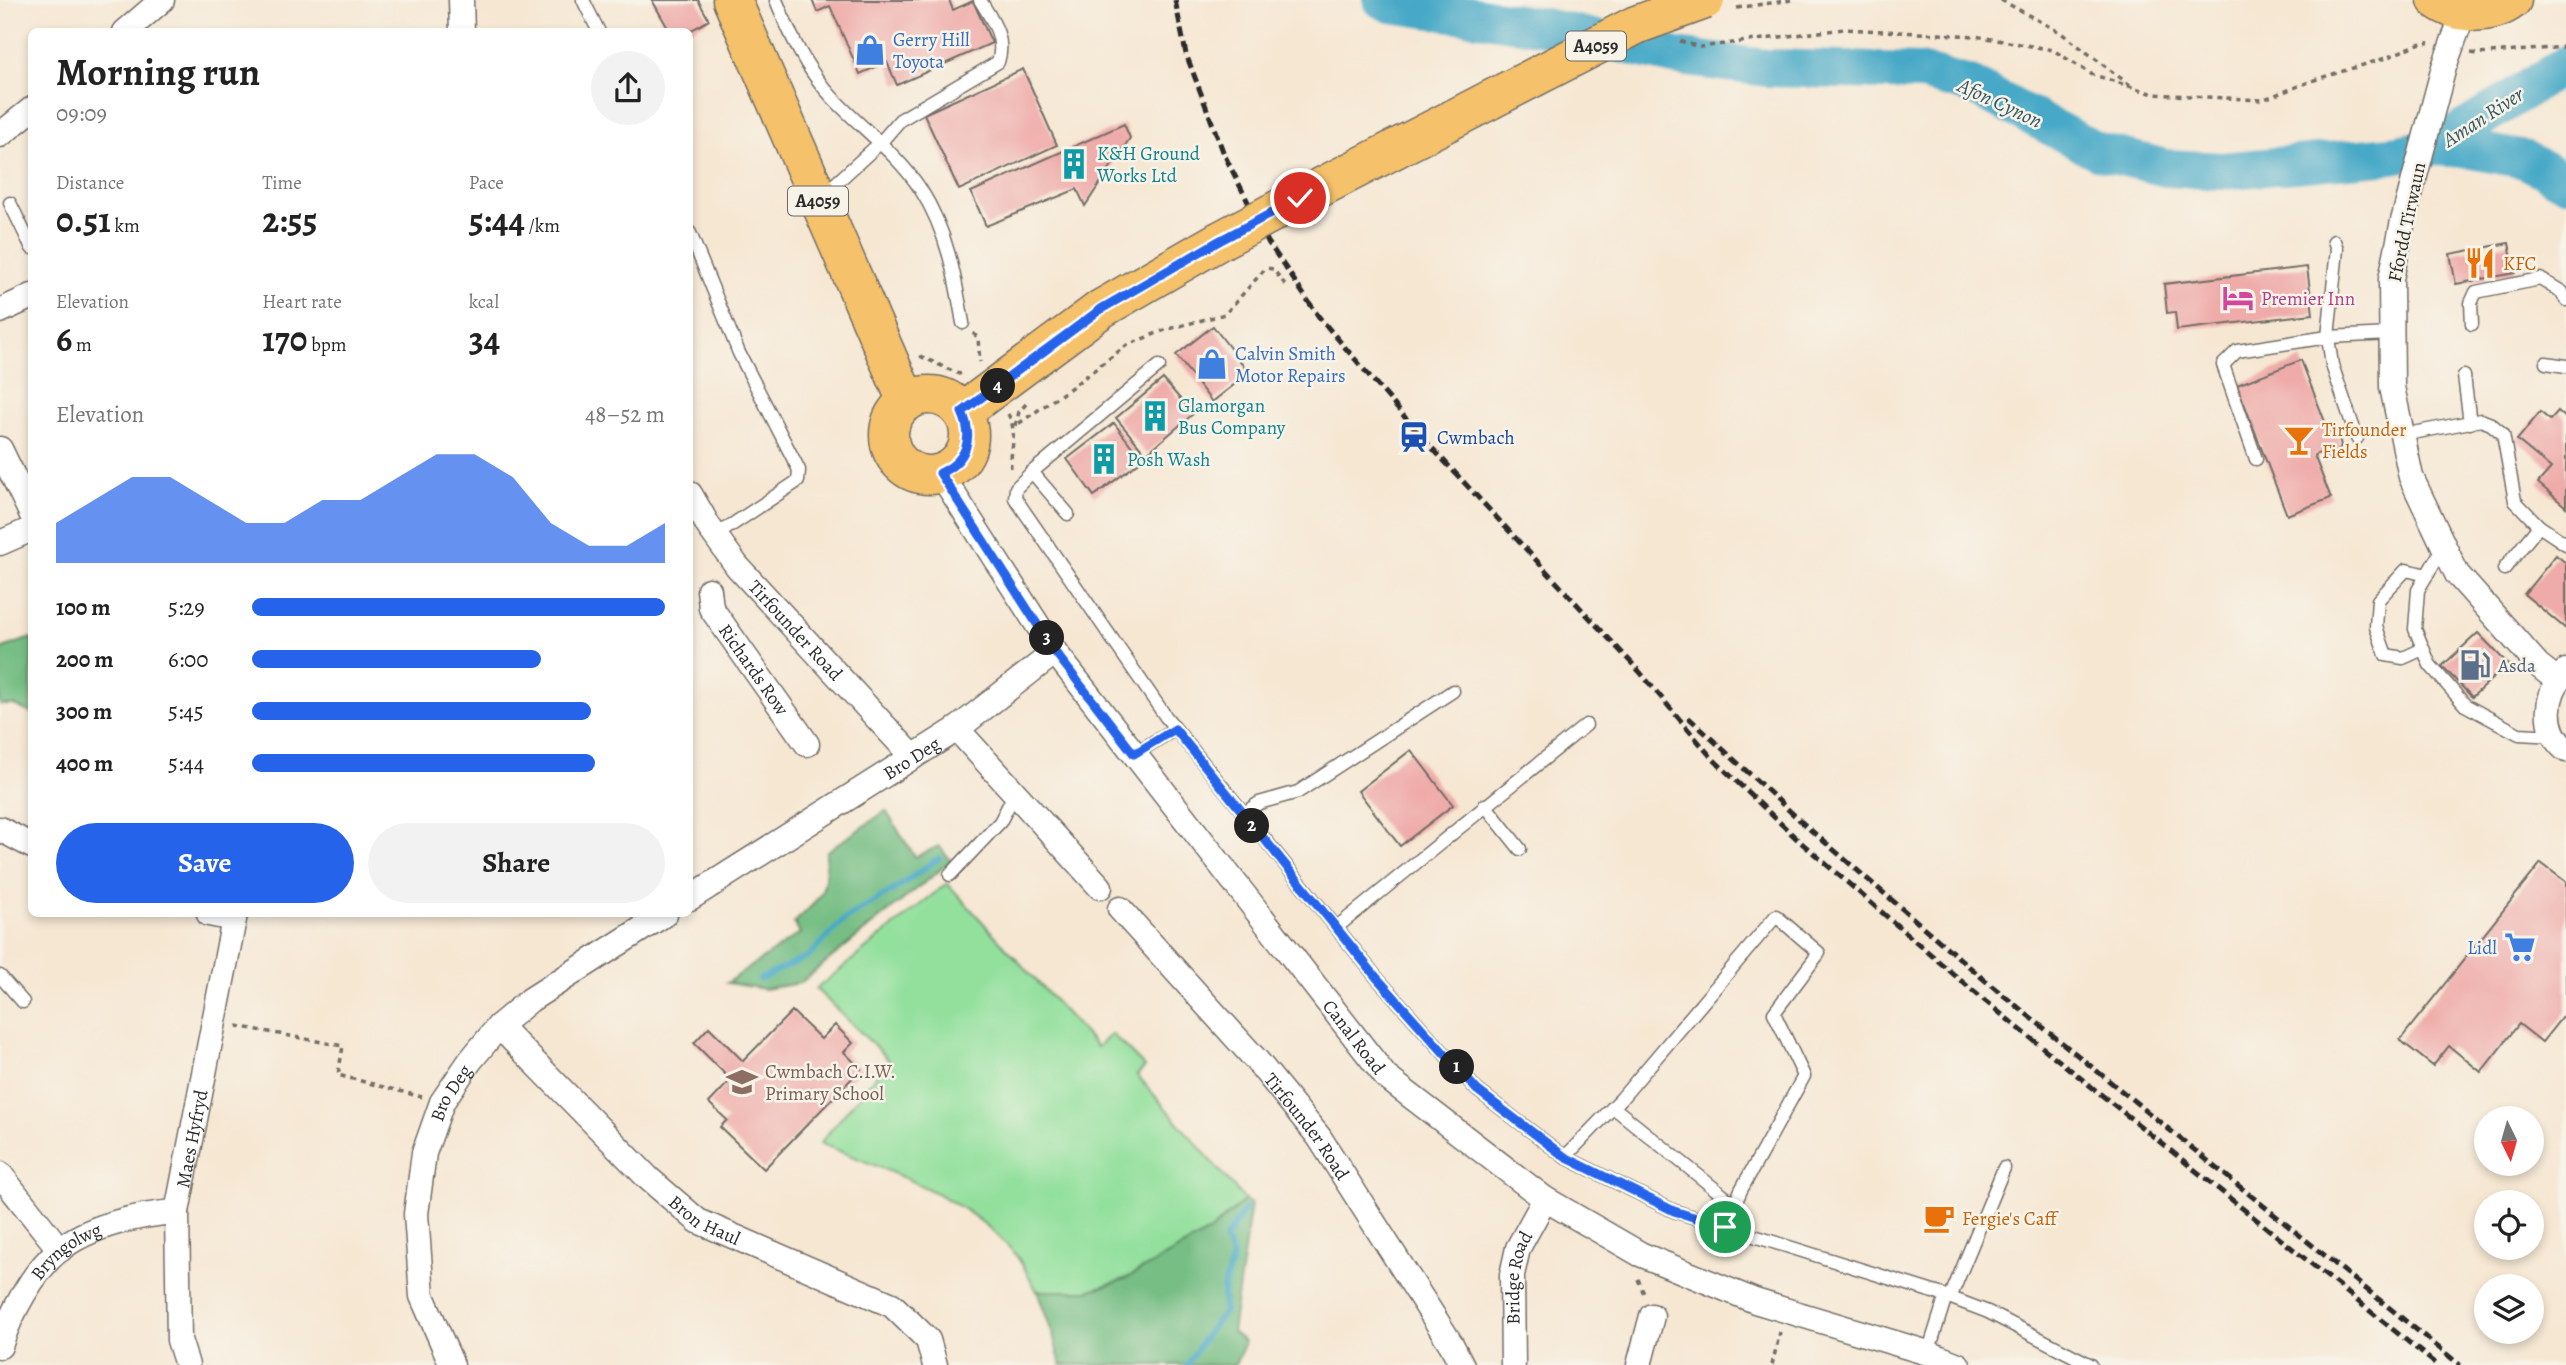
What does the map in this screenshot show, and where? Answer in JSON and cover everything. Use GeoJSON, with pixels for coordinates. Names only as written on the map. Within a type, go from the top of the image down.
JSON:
{"type":"FeatureCollection","features":[{"type":"Feature","properties":{"kind":"main road","name":"A4059"},"geometry":{"type":"LineString","coordinates":[[732,0],[907,402]]}},
{"type":"Feature","properties":{"kind":"main road"},"geometry":{"type":"LineString","coordinates":[[2450,6],[2486,11],[2512,0]]}},
{"type":"Feature","properties":{"kind":"main road","name":"A4059"},"geometry":{"type":"LineString","coordinates":[[962,412],[1101,309],[1219,241],[1636,25],[1721,4]]}},
{"type":"Feature","properties":{"kind":"main road"},"geometry":{"type":"LineString","coordinates":[[918,396],[943,397],[962,412],[969,436],[967,448],[952,468],[928,475],[904,466],[896,457],[889,433],[891,421],[907,402],[918,396]]}},
{"type":"Feature","properties":{"kind":"street"},"geometry":{"type":"LineString","coordinates":[[130,28],[163,0]]}},
{"type":"Feature","properties":{"kind":"street"},"geometry":{"type":"LineString","coordinates":[[461,0],[462,28]]}},
{"type":"Feature","properties":{"kind":"street","name":"Ffordd Tirwaun"},"geometry":{"type":"LineString","coordinates":[[2450,6],[2448,58],[2403,220],[2391,278],[2392,387],[2410,477],[2457,574],[2538,665],[2561,676]]}},
{"type":"Feature","properties":{"kind":"street"},"geometry":{"type":"LineString","coordinates":[[0,135],[28,112]]}},
{"type":"Feature","properties":{"kind":"street"},"geometry":{"type":"LineString","coordinates":[[0,311],[28,298]]}},
{"type":"Feature","properties":{"kind":"street"},"geometry":{"type":"LineString","coordinates":[[0,449],[28,507]]}},
{"type":"Feature","properties":{"kind":"street","name":"Canal Road"},"geometry":{"type":"LineString","coordinates":[[940,473],[1055,652],[1386,1077],[1545,1199],[1640,1254],[1755,1301],[1928,1353],[1958,1365]]}},
{"type":"Feature","properties":{"kind":"street","name":"Tirfounder Road"},"geometry":{"type":"LineString","coordinates":[[693,499],[737,566],[913,757]]}},
{"type":"Feature","properties":{"kind":"street"},"geometry":{"type":"LineString","coordinates":[[0,543],[28,531]]}},
{"type":"Feature","properties":{"kind":"street"},"geometry":{"type":"LineString","coordinates":[[699,592],[737,566]]}},
{"type":"Feature","properties":{"kind":"street","name":"Richards Row"},"geometry":{"type":"LineString","coordinates":[[699,592],[807,744]]}},
{"type":"Feature","properties":{"kind":"street","name":"Bro Deg"},"geometry":{"type":"LineString","coordinates":[[693,896],[957,729],[1055,652]]}},
{"type":"Feature","properties":{"kind":"street"},"geometry":{"type":"LineString","coordinates":[[2561,676],[2550,696],[2548,713],[2561,743]]}},
{"type":"Feature","properties":{"kind":"street"},"geometry":{"type":"LineString","coordinates":[[957,729],[1100,887]]}},
{"type":"Feature","properties":{"kind":"street"},"geometry":{"type":"LineString","coordinates":[[0,829],[28,844]]}},
{"type":"Feature","properties":{"kind":"street","name":"Tirfounder Road"},"geometry":{"type":"LineString","coordinates":[[1120,909],[1258,1062],[1319,1137],[1462,1365]]}},
{"type":"Feature","properties":{"kind":"street","name":"Maes Hyfryd"},"geometry":{"type":"LineString","coordinates":[[187,1365],[178,1340],[177,1212],[235,917]]}},
{"type":"Feature","properties":{"kind":"street","name":"Bro Deg"},"geometry":{"type":"LineString","coordinates":[[452,1365],[422,1296],[416,1214],[424,1153],[442,1102],[470,1061],[499,1026],[530,1000],[657,917]]}},
{"type":"Feature","properties":{"kind":"street","name":"Bron Haul"},"geometry":{"type":"LineString","coordinates":[[499,1026],[648,1178],[698,1221],[892,1305],[928,1340],[936,1365]]}},
{"type":"Feature","properties":{"kind":"street"},"geometry":{"type":"LineString","coordinates":[[0,1174],[60,1250]]}},
{"type":"Feature","properties":{"kind":"street","name":"Bridge Road"},"geometry":{"type":"LineString","coordinates":[[1513,1365],[1512,1275],[1518,1248],[1545,1199]]}},
{"type":"Feature","properties":{"kind":"street","name":"Bryngolwg"},"geometry":{"type":"LineString","coordinates":[[0,1346],[8,1321],[40,1271],[60,1250],[92,1232],[149,1214],[177,1212]]}},
{"type":"Feature","properties":{"kind":"street"},"geometry":{"type":"LineString","coordinates":[[1639,1365],[1652,1316]]}},
{"type":"Feature","properties":{"kind":"lane"},"geometry":{"type":"LineString","coordinates":[[583,0],[597,28]]}},
{"type":"Feature","properties":{"kind":"lane"},"geometry":{"type":"LineString","coordinates":[[776,0],[800,55],[831,96],[881,142],[920,188],[936,217],[953,264],[963,323]]}},
{"type":"Feature","properties":{"kind":"lane"},"geometry":{"type":"LineString","coordinates":[[818,200],[881,142],[900,120],[998,62],[1001,47],[999,33],[980,0]]}},
{"type":"Feature","properties":{"kind":"lane"},"geometry":{"type":"LineString","coordinates":[[10,203],[28,240]]}},
{"type":"Feature","properties":{"kind":"lane"},"geometry":{"type":"LineString","coordinates":[[693,240],[739,353],[799,470],[798,481],[715,536]]}},
{"type":"Feature","properties":{"kind":"lane"},"geometry":{"type":"LineString","coordinates":[[2334,241],[2337,249],[2328,337],[2332,365],[2357,438]]}},
{"type":"Feature","properties":{"kind":"lane"},"geometry":{"type":"LineString","coordinates":[[2472,324],[2471,303],[2476,292],[2540,279],[2562,292],[2566,300]]}},
{"type":"Feature","properties":{"kind":"lane"},"geometry":{"type":"LineString","coordinates":[[2256,459],[2223,365],[2237,351],[2328,337],[2391,334]]}},
{"type":"Feature","properties":{"kind":"lane"},"geometry":{"type":"LineString","coordinates":[[2546,363],[2566,366]]}},
{"type":"Feature","properties":{"kind":"lane"},"geometry":{"type":"LineString","coordinates":[[1159,366],[1032,472],[1016,488],[1015,498],[1175,729],[1377,978],[1477,1090],[1565,1157],[1674,1211],[1948,1297],[1988,1312],[2091,1365]]}},
{"type":"Feature","properties":{"kind":"lane"},"geometry":{"type":"LineString","coordinates":[[2463,376],[2470,423]]}},
{"type":"Feature","properties":{"kind":"lane"},"geometry":{"type":"LineString","coordinates":[[2402,435],[2482,421],[2491,424],[2503,434],[2515,501],[2539,526],[2566,544]]}},
{"type":"Feature","properties":{"kind":"lane"},"geometry":{"type":"LineString","coordinates":[[1032,472],[1068,514]]}},
{"type":"Feature","properties":{"kind":"lane"},"geometry":{"type":"LineString","coordinates":[[2504,569],[2539,526]]}},
{"type":"Feature","properties":{"kind":"lane"},"geometry":{"type":"LineString","coordinates":[[2444,547],[2418,590],[2415,629],[2430,665],[2465,705],[2519,734],[2561,743]]}},
{"type":"Feature","properties":{"kind":"lane"},"geometry":{"type":"LineString","coordinates":[[2423,649],[2403,658],[2386,655],[2376,627],[2378,600],[2406,570],[2427,575]]}},
{"type":"Feature","properties":{"kind":"lane"},"geometry":{"type":"LineString","coordinates":[[1243,814],[1259,803],[1298,792],[1453,691]]}},
{"type":"Feature","properties":{"kind":"lane"},"geometry":{"type":"LineString","coordinates":[[1337,927],[1586,725]]}},
{"type":"Feature","properties":{"kind":"lane"},"geometry":{"type":"LineString","coordinates":[[1134,754],[1175,729]]}},
{"type":"Feature","properties":{"kind":"lane"},"geometry":{"type":"LineString","coordinates":[[950,875],[1000,822],[1015,793]]}},
{"type":"Feature","properties":{"kind":"lane"},"geometry":{"type":"LineString","coordinates":[[1485,805],[1520,849]]}},
{"type":"Feature","properties":{"kind":"lane"},"geometry":{"type":"LineString","coordinates":[[1565,1157],[1617,1103],[1776,916],[1819,953],[1773,1013],[1804,1076],[1725,1227]]}},
{"type":"Feature","properties":{"kind":"lane"},"geometry":{"type":"LineString","coordinates":[[0,976],[23,1002]]}},
{"type":"Feature","properties":{"kind":"lane"},"geometry":{"type":"LineString","coordinates":[[1617,1103],[1735,1205]]}},
{"type":"Feature","properties":{"kind":"lane"},"geometry":{"type":"LineString","coordinates":[[1928,1353],[1948,1297],[2004,1168]]}},
{"type":"Feature","properties":{"kind":"path"},"geometry":{"type":"LineString","coordinates":[[1721,4],[1791,0]]}},
{"type":"Feature","properties":{"kind":"path"},"geometry":{"type":"LineString","coordinates":[[2001,0],[2062,33],[2133,88]]}},
{"type":"Feature","properties":{"kind":"path"},"geometry":{"type":"LineString","coordinates":[[1678,40],[1700,47],[1844,29],[1975,36],[2053,50],[2091,74],[2154,94],[2262,100],[2317,79],[2386,58],[2423,42],[2448,58],[2566,47]]}},
{"type":"Feature","properties":{"kind":"path"},"geometry":{"type":"LineString","coordinates":[[1026,403],[1014,426],[1127,345],[1166,330],[1225,314],[1265,268],[1273,269],[1287,287]]}},
{"type":"Feature","properties":{"kind":"path"},"geometry":{"type":"LineString","coordinates":[[233,1025],[343,1046],[338,1075],[442,1102]]}},
{"type":"Feature","properties":{"kind":"path"},"geometry":{"type":"LineString","coordinates":[[1772,1365],[1786,1310]]}},
{"type":"Feature","properties":{"kind":"green space"},"geometry":{"type":"Polygon","coordinates":[[[28,639],[28,712],[14,705],[0,705],[0,649],[28,639]]]}},
{"type":"Feature","properties":{"kind":"green space"},"geometry":{"type":"Polygon","coordinates":[[[886,811],[915,857],[939,846],[951,861],[800,983],[764,989],[727,983],[800,933],[794,923],[821,892],[824,885],[826,852],[886,811]]]}},
{"type":"Feature","properties":{"kind":"green space"},"geometry":{"type":"Polygon","coordinates":[[[947,883],[1097,1047],[1112,1034],[1145,1067],[1137,1075],[1245,1200],[1209,1232],[1125,1279],[1088,1291],[1037,1291],[1015,1254],[996,1233],[974,1216],[925,1187],[820,1143],[889,1060],[816,989],[947,883]]]}},
{"type":"Feature","properties":{"kind":"green space"},"geometry":{"type":"Polygon","coordinates":[[[1245,1200],[1251,1204],[1232,1332],[1245,1342],[1235,1365],[1061,1365],[1037,1291],[1088,1291],[1125,1279],[1209,1232],[1245,1200]]]}},
{"type":"Feature","properties":{"kind":"building"},"geometry":{"type":"Polygon","coordinates":[[[652,0],[698,0],[709,20],[693,29],[668,28],[652,0]]]}},
{"type":"Feature","properties":{"kind":"building"},"geometry":{"type":"Polygon","coordinates":[[[812,0],[949,0],[953,10],[973,1],[992,43],[897,85],[887,62],[860,74],[830,6],[817,12],[812,0]]]}},
{"type":"Feature","properties":{"kind":"building"},"geometry":{"type":"Polygon","coordinates":[[[1023,69],[1057,145],[959,190],[924,114],[1023,69]]]}},
{"type":"Feature","properties":{"kind":"building","name":"K&H Ground Works Ltd"},"geometry":{"type":"Polygon","coordinates":[[[1124,124],[1130,138],[1085,206],[1077,189],[986,226],[971,192],[1124,124]]]}},
{"type":"Feature","properties":{"kind":"building"},"geometry":{"type":"Polygon","coordinates":[[[2509,243],[2515,273],[2456,284],[2450,254],[2509,243]]]}},
{"type":"Feature","properties":{"kind":"building","name":"Premier Inn"},"geometry":{"type":"Polygon","coordinates":[[[2307,267],[2313,314],[2177,330],[2175,312],[2167,313],[2164,284],[2307,267]]]}},
{"type":"Feature","properties":{"kind":"building","name":"Calvin Smith Motor Repairs"},"geometry":{"type":"Polygon","coordinates":[[[1213,326],[1249,373],[1212,402],[1176,355],[1213,326]]]}},
{"type":"Feature","properties":{"kind":"building","name":"Tirfounder Fields"},"geometry":{"type":"Polygon","coordinates":[[[2301,360],[2329,432],[2338,436],[2341,445],[2337,455],[2327,458],[2320,453],[2314,455],[2331,498],[2287,515],[2237,385],[2301,360]]]}},
{"type":"Feature","properties":{"kind":"building","name":"Glamorgan Bus Company"},"geometry":{"type":"Polygon","coordinates":[[[1163,379],[1193,414],[1146,454],[1116,418],[1163,379]]]}},
{"type":"Feature","properties":{"kind":"building"},"geometry":{"type":"Polygon","coordinates":[[[2558,411],[2566,418],[2566,507],[2538,483],[2551,468],[2517,440],[2540,412],[2550,420],[2558,411]]]}},
{"type":"Feature","properties":{"kind":"building","name":"Posh Wash"},"geometry":{"type":"Polygon","coordinates":[[[1114,423],[1142,460],[1094,496],[1067,459],[1114,423]]]}},
{"type":"Feature","properties":{"kind":"building"},"geometry":{"type":"Polygon","coordinates":[[[2556,555],[2566,563],[2566,629],[2524,594],[2556,555]]]}},
{"type":"Feature","properties":{"kind":"building","name":"Asda"},"geometry":{"type":"Polygon","coordinates":[[[2478,633],[2508,664],[2472,697],[2442,666],[2478,633]]]}},
{"type":"Feature","properties":{"kind":"building"},"geometry":{"type":"Polygon","coordinates":[[[1411,750],[1453,805],[1400,846],[1358,791],[1411,750]]]}},
{"type":"Feature","properties":{"kind":"building","name":"Lidl"},"geometry":{"type":"Polygon","coordinates":[[[2541,863],[2566,882],[2566,1012],[2542,1042],[2519,1024],[2481,1072],[2449,1046],[2433,1066],[2400,1040],[2541,863]]]}},
{"type":"Feature","properties":{"kind":"building"},"geometry":{"type":"Polygon","coordinates":[[[792,1011],[821,1039],[835,1025],[853,1043],[844,1052],[861,1069],[764,1169],[720,1127],[727,1120],[709,1103],[731,1080],[694,1043],[709,1027],[743,1061],[792,1011]]]}},
{"type":"Feature","properties":{"kind":"waterway","name":"Afon Cynon"},"geometry":{"type":"LineString","coordinates":[[1382,0],[1391,4],[1545,27],[1678,57],[1767,68],[1922,72],[1971,85],[2097,151],[2166,168],[2222,171],[2392,155],[2436,147],[2466,149],[2526,160],[2566,182]]}},
{"type":"Feature","properties":{"kind":"waterway","name":"Aman River"},"geometry":{"type":"LineString","coordinates":[[2436,147],[2566,64]]}},
{"type":"Feature","properties":{"kind":"waterway"},"geometry":{"type":"LineString","coordinates":[[760,979],[809,956],[845,919],[939,858]]}},
{"type":"Feature","properties":{"kind":"waterway"},"geometry":{"type":"LineString","coordinates":[[1187,1365],[1224,1312],[1223,1289],[1233,1257],[1225,1239],[1245,1209]]}},
{"type":"Feature","properties":{"kind":"railway"},"geometry":{"type":"LineString","coordinates":[[1175,0],[1186,54],[1224,154],[1268,242],[1319,317],[1420,435],[1639,671],[1712,758],[1797,839],[1980,997],[2437,1365]]}},
{"type":"Feature","properties":{"kind":"railway"},"geometry":{"type":"LineString","coordinates":[[1688,717],[1806,826],[1987,982],[2460,1365]]}},
{"type":"Feature","properties":{"kind":"place","name":"Gerry Hill Toyota"},"geometry":{"type":"Point","coordinates":[870,50]}},
{"type":"Feature","properties":{"kind":"place","name":"K&H Ground Works Ltd"},"geometry":{"type":"Point","coordinates":[1074,164]}},
{"type":"Feature","properties":{"kind":"place","name":"KFC"},"geometry":{"type":"Point","coordinates":[2480,263]}},
{"type":"Feature","properties":{"kind":"place","name":"Premier Inn"},"geometry":{"type":"Point","coordinates":[2238,298]}},
{"type":"Feature","properties":{"kind":"place","name":"Calvin Smith Motor Repairs"},"geometry":{"type":"Point","coordinates":[1212,364]}},
{"type":"Feature","properties":{"kind":"place","name":"Glamorgan Bus Company"},"geometry":{"type":"Point","coordinates":[1155,416]}},
{"type":"Feature","properties":{"kind":"place","name":"Cwmbach"},"geometry":{"type":"Point","coordinates":[1414,437]}},
{"type":"Feature","properties":{"kind":"place","name":"Tirfounder Fields"},"geometry":{"type":"Point","coordinates":[2299,440]}},
{"type":"Feature","properties":{"kind":"place","name":"Posh Wash"},"geometry":{"type":"Point","coordinates":[1104,459]}},
{"type":"Feature","properties":{"kind":"place","name":"Asda"},"geometry":{"type":"Point","coordinates":[2475,665]}},
{"type":"Feature","properties":{"kind":"place","name":"Lidl"},"geometry":{"type":"Point","coordinates":[2520,947]}},
{"type":"Feature","properties":{"kind":"place","name":"Cwmbach C.I.W. Primary School"},"geometry":{"type":"Point","coordinates":[742,1082]}},
{"type":"Feature","properties":{"kind":"place","name":"Fergie's Caff"},"geometry":{"type":"Point","coordinates":[1939,1218]}},
{"type":"Feature","properties":{"kind":"route"},"geometry":{"type":"LineString","coordinates":[[1300,198],[1101,309],[962,412],[969,436],[967,448],[952,468],[940,473],[1055,652],[1134,754],[1175,729],[1377,978],[1477,1090],[1565,1157],[1674,1211],[1725,1227]]}}]}
